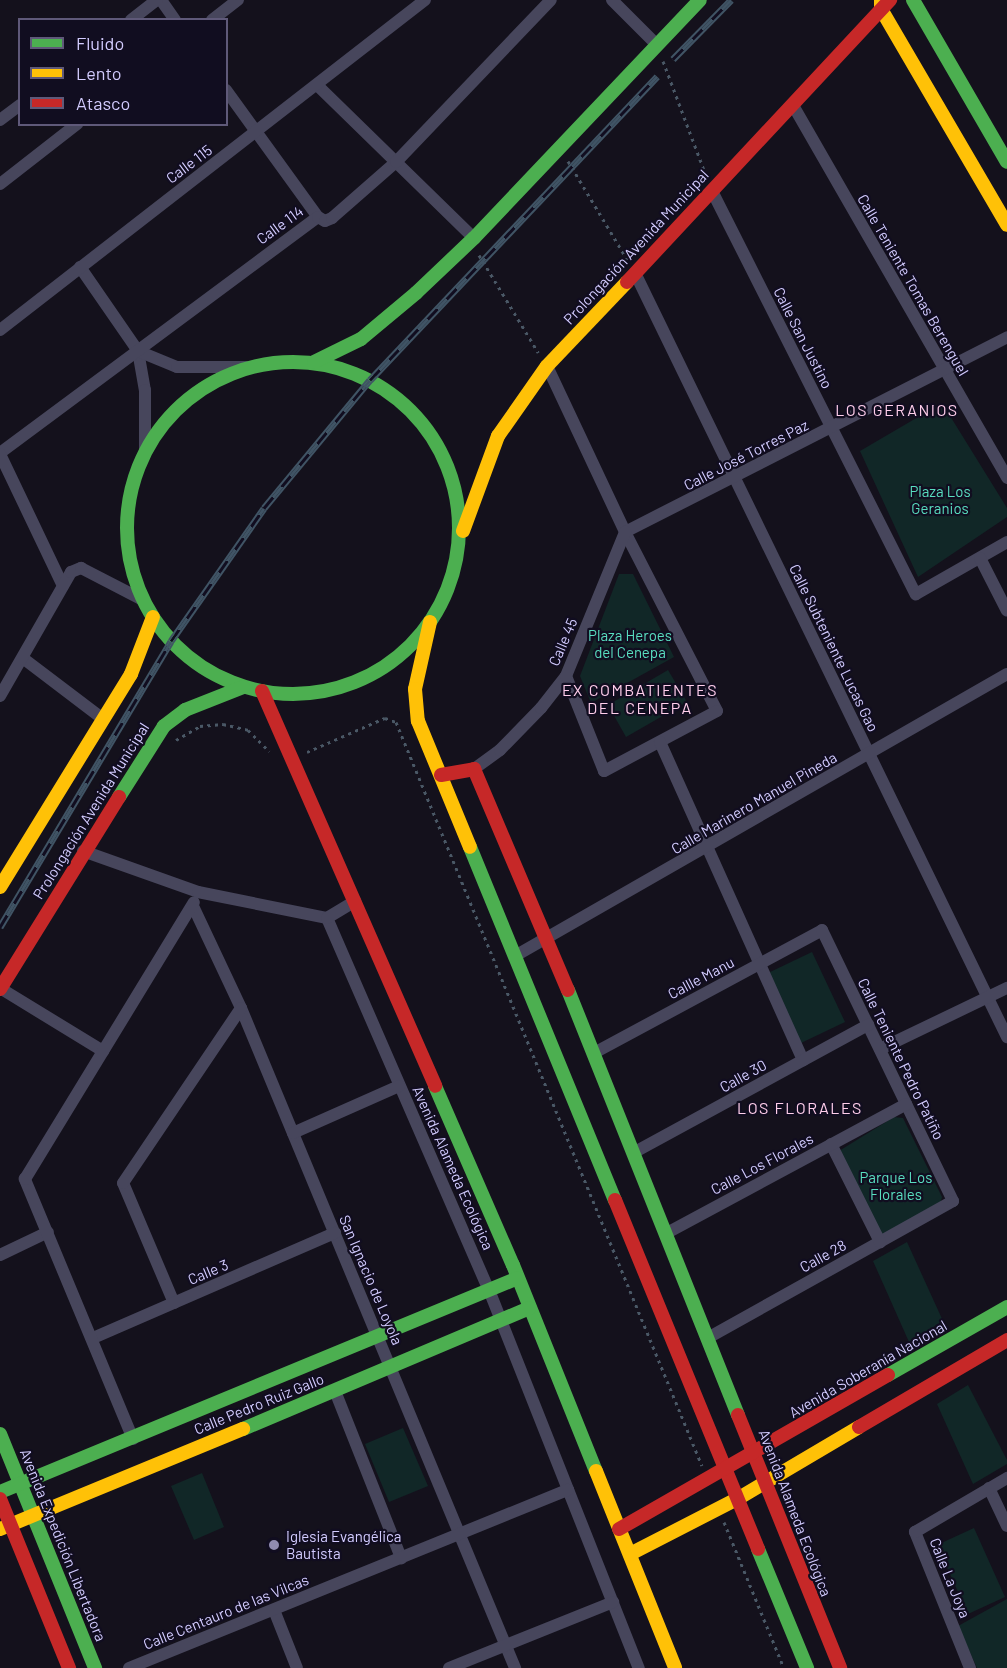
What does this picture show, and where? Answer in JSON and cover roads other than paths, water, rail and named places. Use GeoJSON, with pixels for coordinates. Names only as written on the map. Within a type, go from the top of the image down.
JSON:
{"type":"FeatureCollection","features":[{"type":"Feature","properties":{"kind":"main road","name":"Prolongación Avenida Municipal"},"geometry":{"type":"LineString","coordinates":[[314,363],[346,348],[372,331],[474,238],[700,0]]}},
{"type":"Feature","properties":{"kind":"main road"},"geometry":{"type":"LineString","coordinates":[[913,0],[1007,162]]}},
{"type":"Feature","properties":{"kind":"main road","name":"Prolongación Avenida Municipal"},"geometry":{"type":"LineString","coordinates":[[457,550],[455,492],[442,455],[421,422],[378,384],[342,369],[314,363],[285,361],[247,367],[211,382],[180,404],[145,450],[131,486],[126,525],[130,563],[143,600],[153,617],[192,660],[243,687],[300,694],[357,682],[400,655],[430,622],[448,587],[457,550],[498,436],[547,366],[794,107],[884,3]]}},
{"type":"Feature","properties":{"kind":"main road"},"geometry":{"type":"LineString","coordinates":[[884,3],[1007,225]]}},
{"type":"Feature","properties":{"kind":"main road"},"geometry":{"type":"LineString","coordinates":[[0,887],[131,674],[153,617]]}},
{"type":"Feature","properties":{"kind":"main road"},"geometry":{"type":"LineString","coordinates":[[430,622],[415,689],[418,721],[807,1668]]}},
{"type":"Feature","properties":{"kind":"main road","name":"Prolongación Avenida Municipal"},"geometry":{"type":"LineString","coordinates":[[0,989],[83,851],[164,726],[185,710],[243,687]]}},
{"type":"Feature","properties":{"kind":"main road","name":"Avenida Alameda Ecológica"},"geometry":{"type":"LineString","coordinates":[[262,691],[518,1278],[675,1668]]}},
{"type":"Feature","properties":{"kind":"main road"},"geometry":{"type":"LineString","coordinates":[[441,775],[474,769]]}},
{"type":"Feature","properties":{"kind":"main road","name":"Avenida Alameda Ecológica"},"geometry":{"type":"LineString","coordinates":[[474,769],[594,1053],[755,1454],[763,1482],[840,1668]]}},
{"type":"Feature","properties":{"kind":"main road","name":"Calle Pedro Ruiz Gallo"},"geometry":{"type":"LineString","coordinates":[[0,1492],[379,1338],[518,1278]]}},
{"type":"Feature","properties":{"kind":"main road","name":"Avenida Soberanía Nacional"},"geometry":{"type":"LineString","coordinates":[[619,1529],[755,1454],[1007,1307]]}},
{"type":"Feature","properties":{"kind":"main road","name":"Calle Pedro Ruiz Gallo"},"geometry":{"type":"LineString","coordinates":[[5,1527],[502,1323],[530,1308]]}},
{"type":"Feature","properties":{"kind":"main road"},"geometry":{"type":"LineString","coordinates":[[630,1554],[739,1498],[1007,1340]]}},
{"type":"Feature","properties":{"kind":"main road"},"geometry":{"type":"LineString","coordinates":[[921,1357],[934,1382]]}},
{"type":"Feature","properties":{"kind":"main road","name":"Avenida Expedición Libertadora"},"geometry":{"type":"LineString","coordinates":[[0,1434],[94,1668]]}},
{"type":"Feature","properties":{"kind":"main road"},"geometry":{"type":"LineString","coordinates":[[0,1499],[5,1527],[69,1668]]}},
{"type":"Feature","properties":{"kind":"street"},"geometry":{"type":"LineString","coordinates":[[134,18],[159,0],[173,18]]}},
{"type":"Feature","properties":{"kind":"street"},"geometry":{"type":"LineString","coordinates":[[215,18],[238,0]]}},
{"type":"Feature","properties":{"kind":"street","name":"Calle 115"},"geometry":{"type":"LineString","coordinates":[[0,330],[425,0]]}},
{"type":"Feature","properties":{"kind":"street","name":"Calle 114"},"geometry":{"type":"LineString","coordinates":[[0,453],[318,217],[325,221],[332,218],[396,162],[550,0]]}},
{"type":"Feature","properties":{"kind":"street"},"geometry":{"type":"LineString","coordinates":[[612,0],[657,45]]}},
{"type":"Feature","properties":{"kind":"street"},"geometry":{"type":"LineString","coordinates":[[317,85],[474,238]]}},
{"type":"Feature","properties":{"kind":"street"},"geometry":{"type":"LineString","coordinates":[[228,93],[318,217]]}},
{"type":"Feature","properties":{"kind":"street"},"geometry":{"type":"LineString","coordinates":[[0,120],[18,106]]}},
{"type":"Feature","properties":{"kind":"street","name":"Calle Teniente Tomas Berenguel"},"geometry":{"type":"LineString","coordinates":[[794,107],[1007,478]]}},
{"type":"Feature","properties":{"kind":"street"},"geometry":{"type":"LineString","coordinates":[[0,184],[73,126]]}},
{"type":"Feature","properties":{"kind":"street","name":"Calle San Justino"},"geometry":{"type":"LineString","coordinates":[[712,191],[916,594],[980,558]]}},
{"type":"Feature","properties":{"kind":"street"},"geometry":{"type":"LineString","coordinates":[[80,267],[138,351],[145,390],[145,450]]}},
{"type":"Feature","properties":{"kind":"street","name":"Calle Subteniente Lucas Gao"},"geometry":{"type":"LineString","coordinates":[[635,273],[1007,1037]]}},
{"type":"Feature","properties":{"kind":"street","name":"Calle José Torres Paz"},"geometry":{"type":"LineString","coordinates":[[625,532],[735,478],[1007,337]]}},
{"type":"Feature","properties":{"kind":"street"},"geometry":{"type":"LineString","coordinates":[[138,351],[177,367],[247,367]]}},
{"type":"Feature","properties":{"kind":"street"},"geometry":{"type":"LineString","coordinates":[[547,366],[625,532],[717,711],[604,771],[566,676]]}},
{"type":"Feature","properties":{"kind":"street"},"geometry":{"type":"LineString","coordinates":[[0,453],[63,586]]}},
{"type":"Feature","properties":{"kind":"street","name":"Calle 45"},"geometry":{"type":"LineString","coordinates":[[474,769],[500,750],[566,676],[625,532]]}},
{"type":"Feature","properties":{"kind":"street"},"geometry":{"type":"LineString","coordinates":[[1007,542],[980,558],[1007,611]]}},
{"type":"Feature","properties":{"kind":"street"},"geometry":{"type":"LineString","coordinates":[[1,692],[24,659],[71,572],[81,568],[143,600]]}},
{"type":"Feature","properties":{"kind":"street"},"geometry":{"type":"LineString","coordinates":[[24,659],[103,719]]}},
{"type":"Feature","properties":{"kind":"street","name":"Calle Marinero Manuel Pineda"},"geometry":{"type":"LineString","coordinates":[[515,956],[1007,674]]}},
{"type":"Feature","properties":{"kind":"street"},"geometry":{"type":"LineString","coordinates":[[660,742],[705,848],[803,1060]]}},
{"type":"Feature","properties":{"kind":"street"},"geometry":{"type":"LineString","coordinates":[[83,851],[198,892],[327,918],[355,901]]}},
{"type":"Feature","properties":{"kind":"street"},"geometry":{"type":"LineString","coordinates":[[133,1439],[93,1338],[25,1179],[193,906],[198,892]]}},
{"type":"Feature","properties":{"kind":"street","name":"San Ignacio de Loyola"},"geometry":{"type":"LineString","coordinates":[[193,906],[241,1008],[392,1367],[514,1668]]}},
{"type":"Feature","properties":{"kind":"street","name":"Avenida Alameda Ecológica"},"geometry":{"type":"LineString","coordinates":[[327,918],[489,1290],[639,1668]]}},
{"type":"Feature","properties":{"kind":"street","name":"Callle Manu"},"geometry":{"type":"LineString","coordinates":[[594,1053],[822,930]]}},
{"type":"Feature","properties":{"kind":"street","name":"Calle Teniente Pedro Patiño"},"geometry":{"type":"LineString","coordinates":[[822,930],[953,1201]]}},
{"type":"Feature","properties":{"kind":"street"},"geometry":{"type":"LineString","coordinates":[[880,1049],[1007,988]]}},
{"type":"Feature","properties":{"kind":"street"},"geometry":{"type":"LineString","coordinates":[[0,989],[103,1051]]}},
{"type":"Feature","properties":{"kind":"street"},"geometry":{"type":"LineString","coordinates":[[174,1303],[123,1183],[241,1008]]}},
{"type":"Feature","properties":{"kind":"street","name":"Calle 30"},"geometry":{"type":"LineString","coordinates":[[633,1153],[868,1025]]}},
{"type":"Feature","properties":{"kind":"street"},"geometry":{"type":"LineString","coordinates":[[293,1133],[399,1086]]}},
{"type":"Feature","properties":{"kind":"street","name":"Calle Los Florales"},"geometry":{"type":"LineString","coordinates":[[665,1234],[906,1104]]}},
{"type":"Feature","properties":{"kind":"street"},"geometry":{"type":"LineString","coordinates":[[831,1144],[880,1242]]}},
{"type":"Feature","properties":{"kind":"street","name":"Calle 28"},"geometry":{"type":"LineString","coordinates":[[708,1338],[953,1201]]}},
{"type":"Feature","properties":{"kind":"street"},"geometry":{"type":"LineString","coordinates":[[0,1255],[48,1232]]}},
{"type":"Feature","properties":{"kind":"street","name":"Calle 3"},"geometry":{"type":"LineString","coordinates":[[93,1338],[335,1233]]}},
{"type":"Feature","properties":{"kind":"street"},"geometry":{"type":"LineString","coordinates":[[335,1391],[401,1558]]}},
{"type":"Feature","properties":{"kind":"street","name":"Calle La Joya"},"geometry":{"type":"LineString","coordinates":[[970,1668],[915,1532],[1007,1478]]}},
{"type":"Feature","properties":{"kind":"street"},"geometry":{"type":"LineString","coordinates":[[989,1488],[1007,1526]]}},
{"type":"Feature","properties":{"kind":"street","name":"Calle Centauro de las Vilcas"},"geometry":{"type":"LineString","coordinates":[[129,1668],[568,1490]]}},
{"type":"Feature","properties":{"kind":"street"},"geometry":{"type":"LineString","coordinates":[[449,1668],[613,1602]]}},
{"type":"Feature","properties":{"kind":"street"},"geometry":{"type":"LineString","coordinates":[[274,1610],[297,1668]]}},
{"type":"Feature","properties":{"kind":"railway"},"geometry":{"type":"LineString","coordinates":[[673,59],[731,0]]}},
{"type":"Feature","properties":{"kind":"railway"},"geometry":{"type":"LineString","coordinates":[[0,927],[171,641],[264,508],[370,380],[657,76]]}},
{"type":"Feature","properties":{"kind":"place","name":"Iglesia Evangélica Bautista"},"geometry":{"type":"Point","coordinates":[274,1545]}},
{"type":"Feature","properties":{"kind":"district","name":"LOS GERANIOS"},"geometry":{"type":"Point","coordinates":[897,410]}},
{"type":"Feature","properties":{"kind":"district","name":"EX COMBATIENTES DEL CENEPA"},"geometry":{"type":"Point","coordinates":[640,699]}},
{"type":"Feature","properties":{"kind":"district","name":"LOS FLORALES"},"geometry":{"type":"Point","coordinates":[800,1108]}},
{"type":"Feature","properties":{"kind":"park label","name":"Plaza Los Geranios"},"geometry":{"type":"Point","coordinates":[940,500]}},
{"type":"Feature","properties":{"kind":"park label","name":"Plaza Heroes del Cenepa"},"geometry":{"type":"Point","coordinates":[630,644]}},
{"type":"Feature","properties":{"kind":"park label","name":"Parque Los Florales"},"geometry":{"type":"Point","coordinates":[896,1186]}}]}
